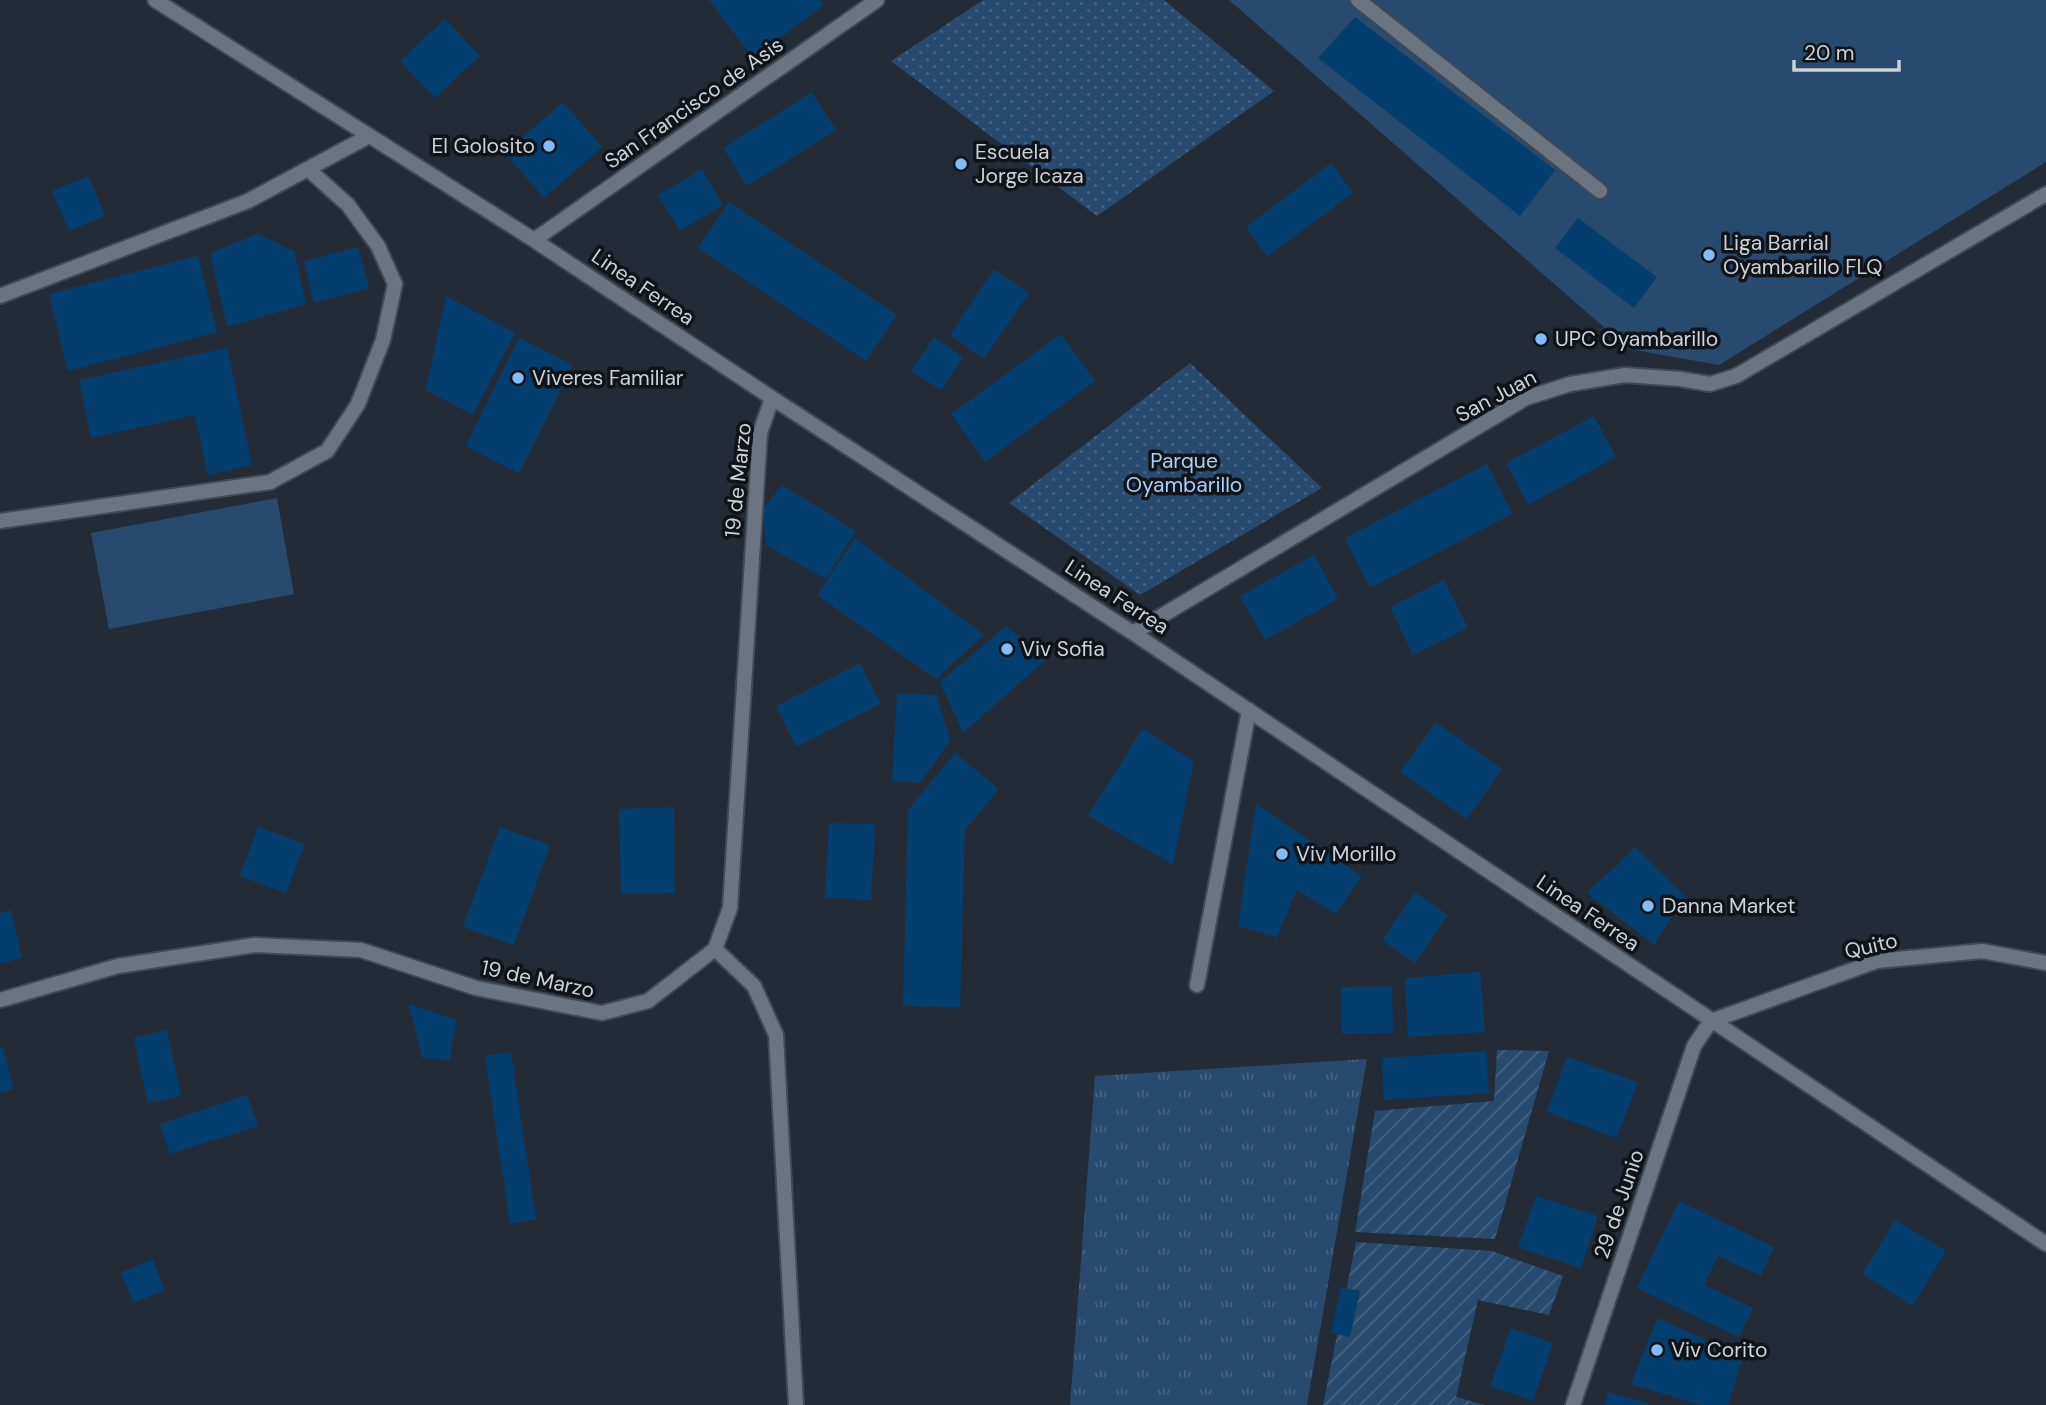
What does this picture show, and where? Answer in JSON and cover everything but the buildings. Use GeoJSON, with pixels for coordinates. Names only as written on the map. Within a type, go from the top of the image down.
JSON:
{"type":"FeatureCollection","features":[{"type":"Feature","properties":{"kind":"street","name":"Linea Ferrea"},"geometry":{"type":"LineString","coordinates":[[155,0],[534,240],[1133,633],[2046,1244]]}},
{"type":"Feature","properties":{"kind":"street","name":"San Francisco de Asis"},"geometry":{"type":"LineString","coordinates":[[534,240],[877,0]]}},
{"type":"Feature","properties":{"kind":"street"},"geometry":{"type":"LineString","coordinates":[[1357,0],[1601,191]]}},
{"type":"Feature","properties":{"kind":"street"},"geometry":{"type":"LineString","coordinates":[[0,296],[248,201],[369,136]]}},
{"type":"Feature","properties":{"kind":"street"},"geometry":{"type":"LineString","coordinates":[[0,521],[270,482],[327,451],[358,404],[383,340],[395,284],[378,246],[348,205],[308,169]]}},
{"type":"Feature","properties":{"kind":"street","name":"San Juan"},"geometry":{"type":"LineString","coordinates":[[1133,633],[1526,398],[1570,384],[1625,375],[1710,384],[1736,376],[2046,194]]}},
{"type":"Feature","properties":{"kind":"street","name":"19 de Marzo"},"geometry":{"type":"LineString","coordinates":[[0,1000],[118,965],[255,945],[361,950],[475,988],[602,1013],[648,1000],[715,949],[730,908],[760,433],[772,398]]}},
{"type":"Feature","properties":{"kind":"street"},"geometry":{"type":"LineString","coordinates":[[1197,985],[1249,710]]}},
{"type":"Feature","properties":{"kind":"street"},"geometry":{"type":"LineString","coordinates":[[715,949],[754,986],[776,1035],[796,1405]]}},
{"type":"Feature","properties":{"kind":"street","name":"Quito"},"geometry":{"type":"LineString","coordinates":[[1711,1021],[1877,961],[1982,951],[2046,962]]}},
{"type":"Feature","properties":{"kind":"street","name":"29 de Junio"},"geometry":{"type":"LineString","coordinates":[[1573,1405],[1694,1046],[1711,1021]]}},
{"type":"Feature","properties":{"kind":"green space"},"geometry":{"type":"Polygon","coordinates":[[[983,0],[1164,0],[1274,91],[1097,216],[891,61],[983,0]]]}},
{"type":"Feature","properties":{"kind":"green space","name":"Liga Barrial Oyambarillo FLQ"},"geometry":{"type":"Polygon","coordinates":[[[1229,0],[2046,0],[2046,162],[1719,365],[1629,349],[1229,0]]]}},
{"type":"Feature","properties":{"kind":"green space","name":"Parque Oyambarillo"},"geometry":{"type":"Polygon","coordinates":[[[1190,363],[1322,488],[1140,595],[1009,503],[1190,363]]]}},
{"type":"Feature","properties":{"kind":"green space"},"geometry":{"type":"Polygon","coordinates":[[[277,498],[294,594],[109,629],[91,533],[277,498]]]}},
{"type":"Feature","properties":{"kind":"green space"},"geometry":{"type":"Polygon","coordinates":[[[1497,1050],[1549,1051],[1495,1239],[1355,1232],[1375,1111],[1494,1101],[1497,1050]]]}},
{"type":"Feature","properties":{"kind":"green space"},"geometry":{"type":"Polygon","coordinates":[[[1367,1059],[1307,1405],[1070,1405],[1095,1076],[1367,1059]]]}},
{"type":"Feature","properties":{"kind":"green space"},"geometry":{"type":"Polygon","coordinates":[[[1356,1242],[1492,1251],[1563,1276],[1549,1315],[1478,1300],[1456,1397],[1485,1405],[1323,1405],[1356,1242]]]}},
{"type":"Feature","properties":{"kind":"place","name":"El Golosito"},"geometry":{"type":"Point","coordinates":[549,146]}},
{"type":"Feature","properties":{"kind":"place","name":"Escuela Jorge Icaza"},"geometry":{"type":"Point","coordinates":[961,164]}},
{"type":"Feature","properties":{"kind":"place","name":"Liga Barrial Oyambarillo FLQ"},"geometry":{"type":"Point","coordinates":[1709,255]}},
{"type":"Feature","properties":{"kind":"place","name":"UPC Oyambarillo"},"geometry":{"type":"Point","coordinates":[1541,339]}},
{"type":"Feature","properties":{"kind":"place","name":"Viveres Familiar"},"geometry":{"type":"Point","coordinates":[518,378]}},
{"type":"Feature","properties":{"kind":"place","name":"Viv Sofia"},"geometry":{"type":"Point","coordinates":[1007,649]}},
{"type":"Feature","properties":{"kind":"place","name":"Viv Morillo"},"geometry":{"type":"Point","coordinates":[1282,854]}},
{"type":"Feature","properties":{"kind":"place","name":"Danna Market"},"geometry":{"type":"Point","coordinates":[1648,906]}},
{"type":"Feature","properties":{"kind":"place","name":"Viv Corito"},"geometry":{"type":"Point","coordinates":[1657,1350]}}]}
